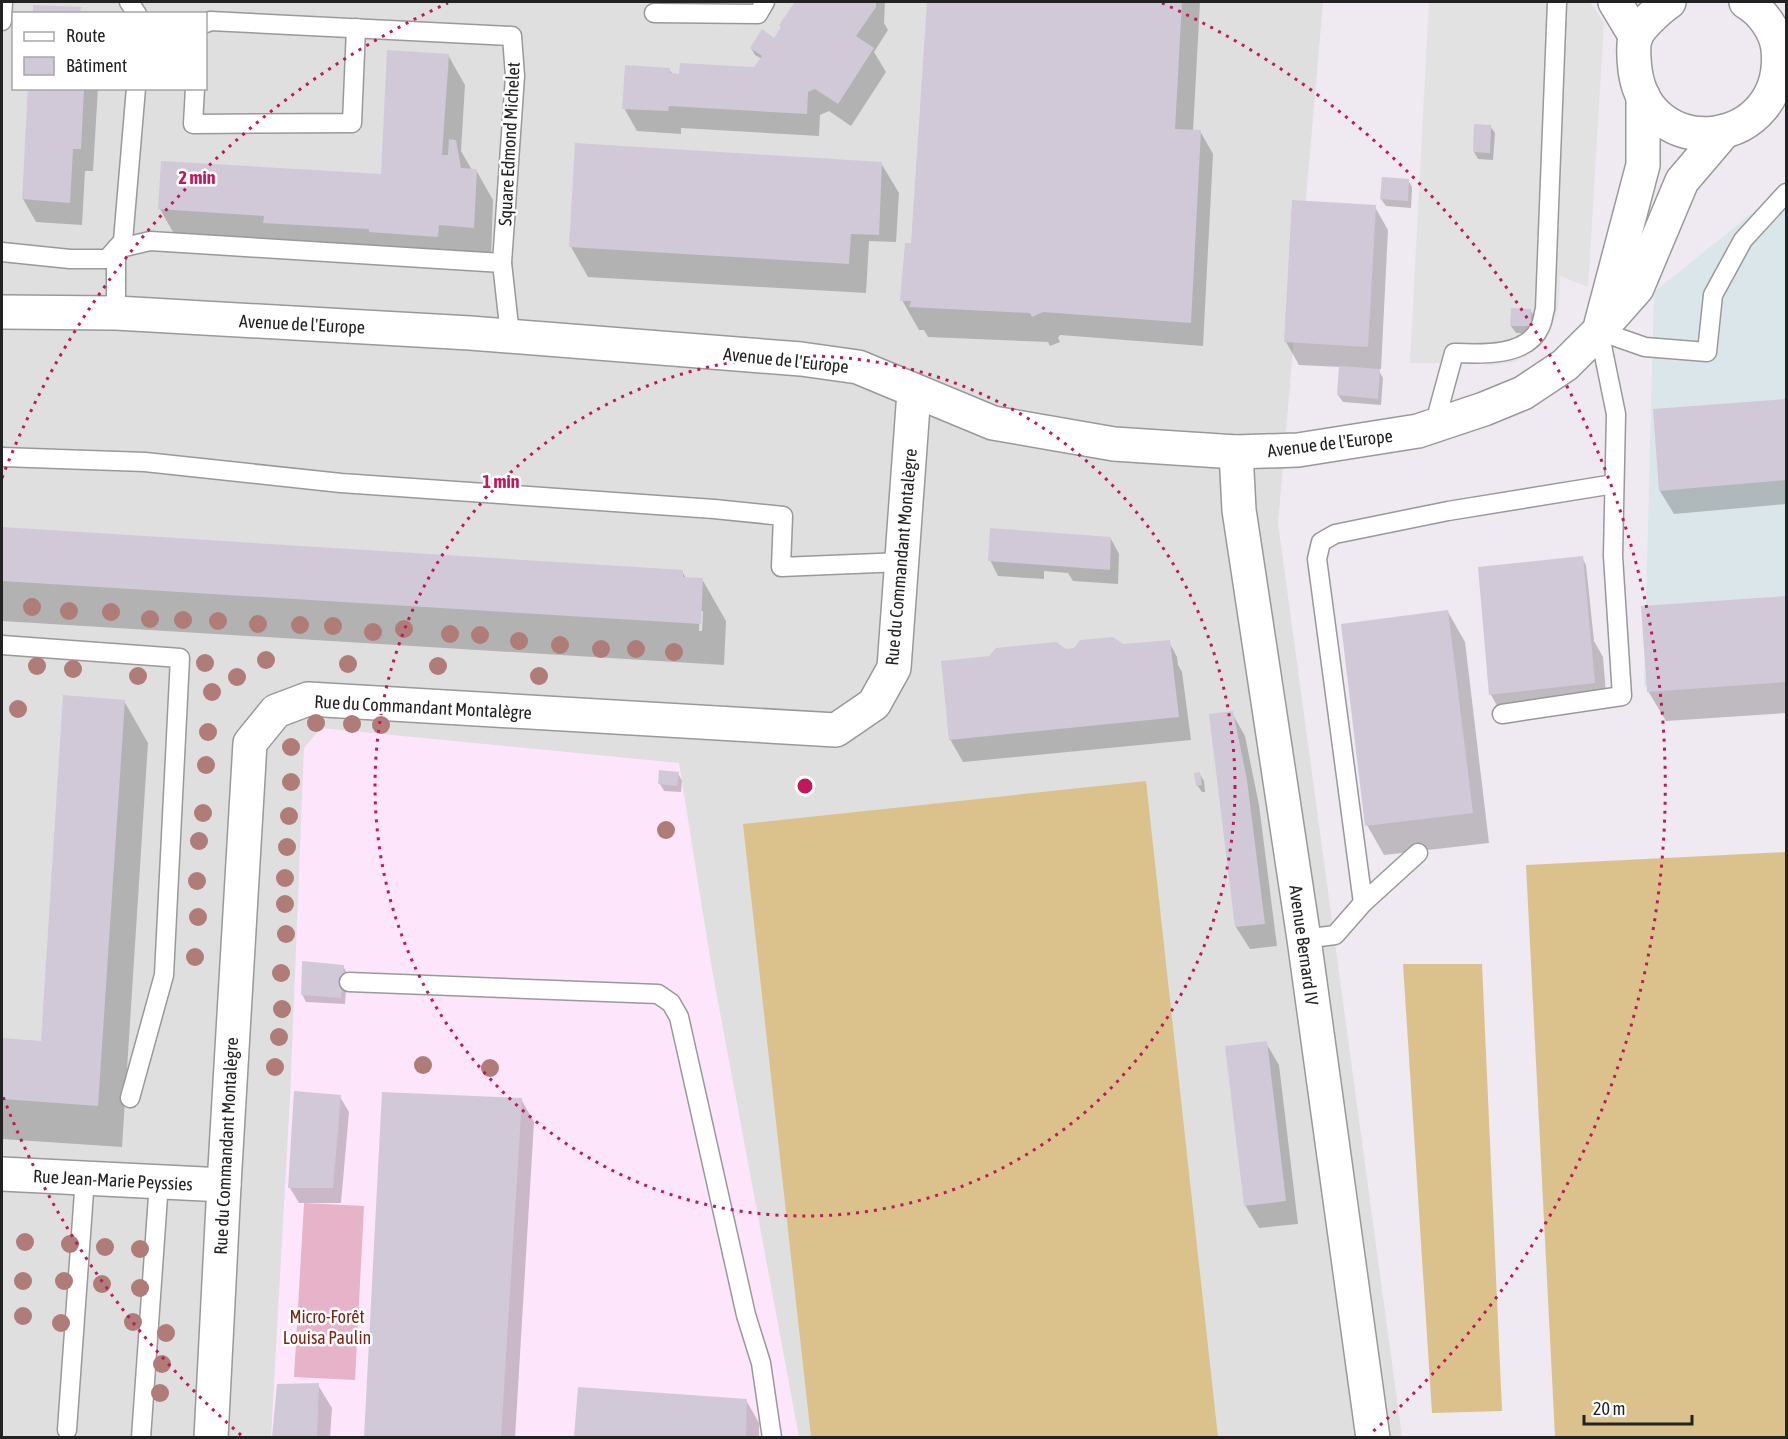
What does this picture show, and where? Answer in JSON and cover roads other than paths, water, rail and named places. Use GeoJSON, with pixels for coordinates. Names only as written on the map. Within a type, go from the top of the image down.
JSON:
{"type":"FeatureCollection","features":[{"type":"Feature","properties":{"kind":"street"},"geometry":{"type":"LineString","coordinates":[[1599,331],[1642,165],[1643,96],[1634,64],[1635,37],[1615,2]]}},
{"type":"Feature","properties":{"kind":"street"},"geometry":{"type":"LineString","coordinates":[[1635,37],[1659,8],[1670,2]]}},
{"type":"Feature","properties":{"kind":"street"},"geometry":{"type":"LineString","coordinates":[[1643,96],[1657,115],[1676,129],[1699,135],[1722,134],[1745,125],[1762,110],[1780,85],[1777,42],[1766,14]]}},
{"type":"Feature","properties":{"kind":"street","name":"Avenue de l'Europe"},"geometry":{"type":"LineString","coordinates":[[2,312],[116,313],[510,335],[813,361],[858,367],[993,423],[1114,444],[1236,452],[1298,450],[1418,431],[1434,426],[1484,410],[1523,393],[1564,365],[1599,331],[1637,288],[1683,181],[1722,134]]}},
{"type":"Feature","properties":{"kind":"street","name":"Rue du Commandant Montalègre"},"geometry":{"type":"LineString","coordinates":[[211,1437],[250,742],[276,711],[308,699],[836,730],[874,704],[894,668],[914,392]]}},
{"type":"Feature","properties":{"kind":"street","name":"Avenue Bernard IV"},"geometry":{"type":"LineString","coordinates":[[1236,452],[1239,510],[1304,939],[1373,1437]]}},
{"type":"Feature","properties":{"kind":"street","name":"Rue Jean-Marie Peyssies"},"geometry":{"type":"LineString","coordinates":[[2,1174],[224,1185]]}},
{"type":"Feature","properties":{"kind":"lane"},"geometry":{"type":"LineString","coordinates":[[2,21],[3,2]]}},
{"type":"Feature","properties":{"kind":"lane"},"geometry":{"type":"LineString","coordinates":[[654,14],[758,14],[765,2]]}},
{"type":"Feature","properties":{"kind":"lane"},"geometry":{"type":"LineString","coordinates":[[1434,426],[1454,353],[1494,354],[1524,345],[1540,329],[1545,309],[1557,2]]}},
{"type":"Feature","properties":{"kind":"lane","name":"Square Edmond Michelet"},"geometry":{"type":"LineString","coordinates":[[207,22],[512,36],[515,76],[502,263],[510,335]]}},
{"type":"Feature","properties":{"kind":"lane"},"geometry":{"type":"LineString","coordinates":[[195,90],[193,124],[352,123],[356,28]]}},
{"type":"Feature","properties":{"kind":"lane"},"geometry":{"type":"LineString","coordinates":[[2,252],[70,259],[107,259],[123,241],[136,90]]}},
{"type":"Feature","properties":{"kind":"lane"},"geometry":{"type":"LineString","coordinates":[[1599,331],[1645,347],[1707,352],[1713,295],[1743,240],[1786,193]]}},
{"type":"Feature","properties":{"kind":"lane"},"geometry":{"type":"LineString","coordinates":[[116,249],[150,241],[502,263]]}},
{"type":"Feature","properties":{"kind":"lane"},"geometry":{"type":"LineString","coordinates":[[116,249],[116,313]]}},
{"type":"Feature","properties":{"kind":"lane"},"geometry":{"type":"LineString","coordinates":[[1502,714],[1622,696],[1613,556],[1616,414],[1599,331]]}},
{"type":"Feature","properties":{"kind":"lane"},"geometry":{"type":"LineString","coordinates":[[2,457],[145,462],[341,483],[714,509],[783,516],[781,567],[902,562]]}},
{"type":"Feature","properties":{"kind":"lane"},"geometry":{"type":"LineString","coordinates":[[1363,903],[1317,559],[1321,542],[1335,534],[1448,511],[1614,484]]}},
{"type":"Feature","properties":{"kind":"lane"},"geometry":{"type":"LineString","coordinates":[[2,645],[180,658],[164,975],[130,1098]]}},
{"type":"Feature","properties":{"kind":"lane"},"geometry":{"type":"LineString","coordinates":[[1304,939],[1335,935],[1363,903],[1418,853]]}},
{"type":"Feature","properties":{"kind":"lane"},"geometry":{"type":"LineString","coordinates":[[349,982],[658,994],[671,1003],[679,1017],[746,1316],[761,1363],[772,1437]]}},
{"type":"Feature","properties":{"kind":"lane"},"geometry":{"type":"LineString","coordinates":[[67,1430],[85,1178]]}},
{"type":"Feature","properties":{"kind":"lane"},"geometry":{"type":"LineString","coordinates":[[141,1437],[159,1182]]}},
{"type":"Feature","properties":{"kind":"park label","name":"Micro-Forêt Louisa Paulin"},"geometry":{"type":"Point","coordinates":[327,1326]}}]}
